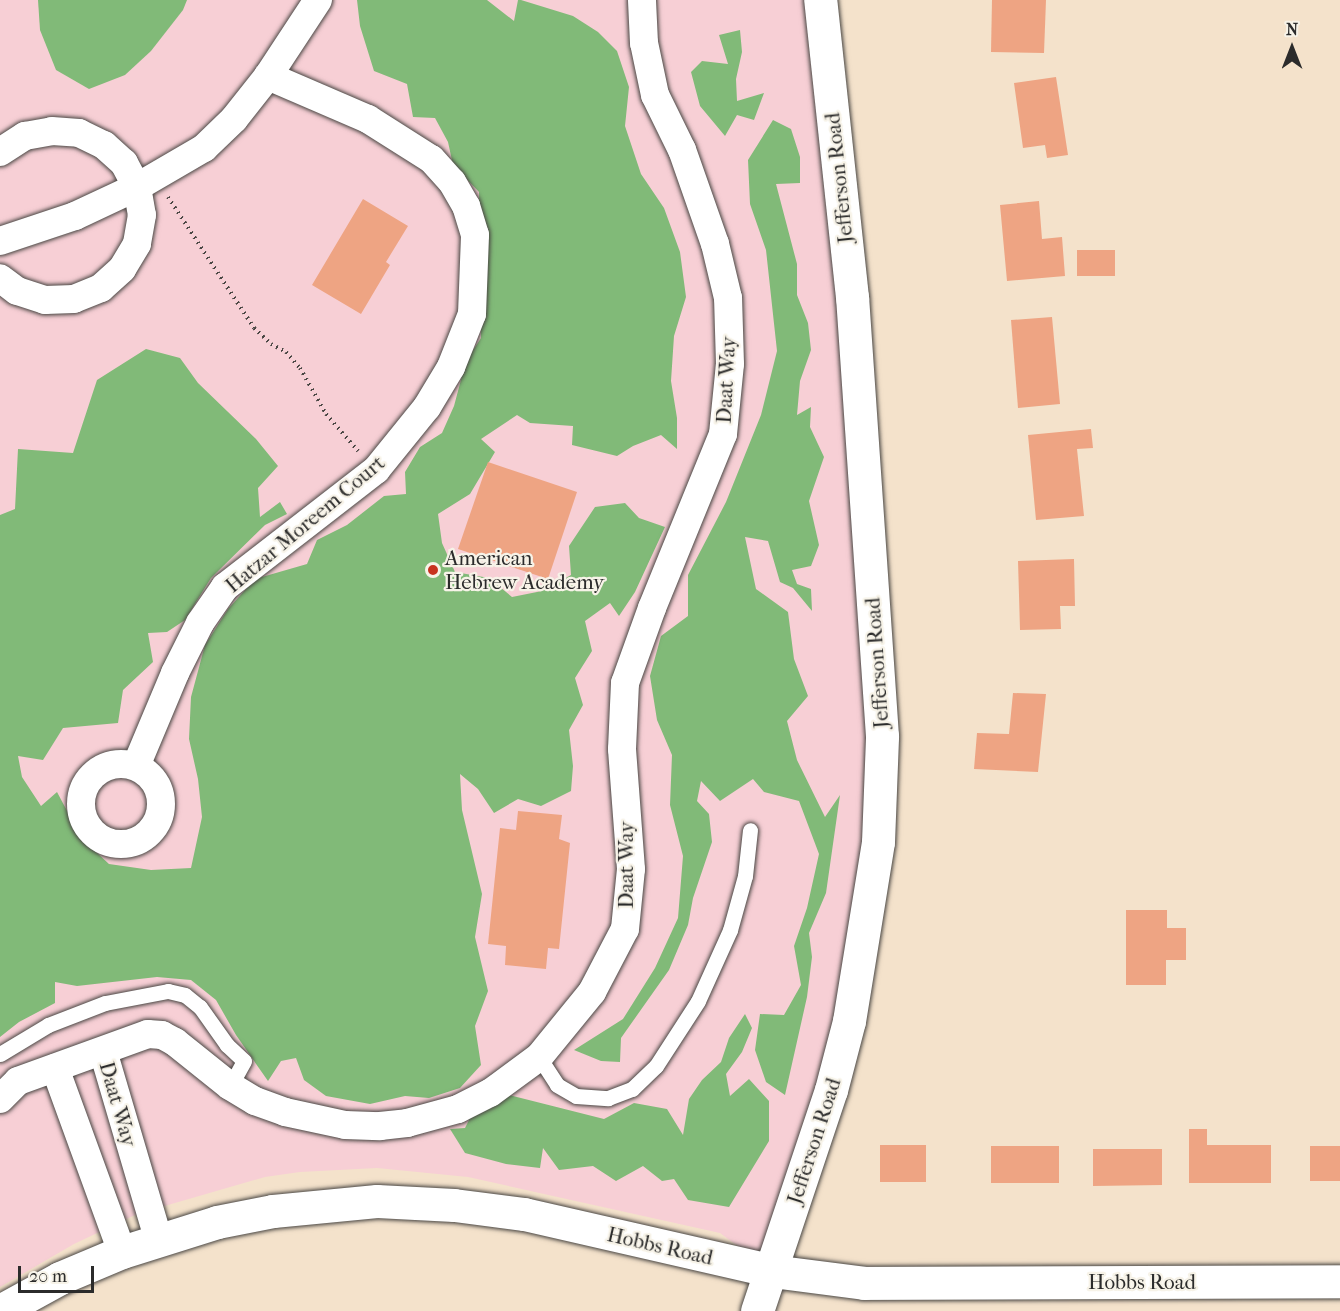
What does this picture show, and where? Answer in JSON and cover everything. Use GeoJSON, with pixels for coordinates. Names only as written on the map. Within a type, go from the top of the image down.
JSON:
{"type":"FeatureCollection","features":[{"type":"Feature","properties":{"kind":"street"},"geometry":{"type":"LineString","coordinates":[[0,241],[75,216],[146,182],[204,148],[234,119],[268,76],[318,0]]}},
{"type":"Feature","properties":{"kind":"street","name":"Daat Way"},"geometry":{"type":"LineString","coordinates":[[159,1241],[102,1051],[148,1034],[162,1035],[175,1042],[230,1086],[255,1101],[305,1118],[345,1125],[380,1126],[407,1123],[458,1109],[490,1092],[539,1057],[592,992],[626,929],[631,869],[622,749],[626,683],[652,608],[723,434],[730,364],[728,298],[715,244],[682,150],[655,95],[644,43],[642,0]]}},
{"type":"Feature","properties":{"kind":"street","name":"Jefferson Road"},"geometry":{"type":"LineString","coordinates":[[757,1311],[831,1090],[849,1021],[878,842],[882,736],[852,297],[820,0]]}},
{"type":"Feature","properties":{"kind":"street","name":"Hatzar Moreem Court"},"geometry":{"type":"LineString","coordinates":[[136,766],[175,673],[200,623],[225,587],[376,470],[427,407],[452,368],[472,314],[475,235],[466,206],[452,182],[431,159],[368,119],[268,76]]}},
{"type":"Feature","properties":{"kind":"street"},"geometry":{"type":"LineString","coordinates":[[0,152],[25,136],[52,130],[79,133],[110,151],[146,182]]}},
{"type":"Feature","properties":{"kind":"street"},"geometry":{"type":"LineString","coordinates":[[0,278],[17,291],[45,300],[74,299],[101,288],[123,269],[137,244],[146,182]]}},
{"type":"Feature","properties":{"kind":"street"},"geometry":{"type":"LineString","coordinates":[[0,1099],[18,1082],[102,1051]]}},
{"type":"Feature","properties":{"kind":"street","name":"Daat Way"},"geometry":{"type":"LineString","coordinates":[[55,1068],[123,1252]]}},
{"type":"Feature","properties":{"kind":"street","name":"Hobbs Road"},"geometry":{"type":"LineString","coordinates":[[0,1311],[60,1278],[123,1252],[217,1222],[273,1210],[377,1201],[443,1204],[524,1214],[772,1271],[864,1283],[1340,1281]]}},
{"type":"Feature","properties":{"kind":"lane"},"geometry":{"type":"LineString","coordinates":[[539,1057],[557,1085],[576,1096],[608,1098],[632,1089],[656,1066],[698,1001],[730,930],[745,876],[750,830]]}},
{"type":"Feature","properties":{"kind":"lane"},"geometry":{"type":"LineString","coordinates":[[0,1054],[48,1025],[105,1003],[168,991],[184,995],[200,1007],[227,1045],[244,1061],[230,1086]]}},
{"type":"Feature","properties":{"kind":"path"},"geometry":{"type":"LineString","coordinates":[[146,182],[254,328],[293,360],[326,414],[376,470]]}},
{"type":"Feature","properties":{"kind":"shaded area","name":"American Hebrew Academy"},"geometry":{"type":"Polygon","coordinates":[[[0,0],[820,0],[878,842],[772,1271],[720,1233],[468,1177],[377,1168],[300,1172],[265,1177],[137,1214],[74,1244],[0,1287],[0,0]]]}},
{"type":"Feature","properties":{"kind":"green space"},"geometry":{"type":"Polygon","coordinates":[[[38,0],[187,0],[183,10],[151,51],[125,75],[89,89],[56,70],[40,30],[38,0]]]}},
{"type":"Feature","properties":{"kind":"green space"},"geometry":{"type":"Polygon","coordinates":[[[357,0],[487,0],[514,21],[518,0],[521,0],[573,16],[598,32],[617,51],[629,87],[625,126],[641,174],[664,208],[680,252],[686,297],[674,336],[671,381],[677,418],[677,449],[661,435],[633,446],[617,456],[572,445],[573,426],[530,423],[517,415],[481,439],[495,452],[470,494],[438,514],[442,543],[455,572],[489,578],[512,597],[542,591],[571,575],[569,546],[595,507],[625,503],[639,518],[665,527],[635,592],[619,616],[610,603],[585,621],[592,651],[575,678],[583,705],[569,730],[573,766],[571,791],[541,806],[518,799],[494,813],[478,789],[460,774],[462,810],[482,894],[475,937],[488,991],[475,1026],[481,1065],[460,1088],[429,1098],[405,1096],[370,1104],[326,1096],[304,1080],[296,1058],[281,1061],[268,1081],[236,1035],[216,1000],[191,980],[157,977],[77,986],[55,982],[55,1003],[19,1022],[0,1037],[0,515],[15,509],[18,449],[73,453],[97,380],[146,349],[180,358],[198,383],[256,439],[278,466],[258,488],[260,517],[280,502],[287,514],[265,525],[211,578],[185,620],[167,632],[148,633],[153,662],[123,690],[118,723],[63,728],[43,760],[18,756],[22,777],[41,806],[57,792],[82,839],[109,864],[151,870],[191,868],[202,817],[198,779],[189,739],[191,697],[205,645],[228,609],[255,579],[307,564],[317,540],[347,525],[384,496],[406,494],[405,472],[420,447],[442,433],[454,406],[466,361],[481,338],[479,192],[453,165],[448,142],[435,118],[413,117],[407,84],[374,71],[360,26],[357,0]]]}},
{"type":"Feature","properties":{"kind":"green space"},"geometry":{"type":"Polygon","coordinates":[[[740,30],[742,52],[736,79],[737,101],[764,93],[754,120],[737,115],[725,136],[700,106],[691,72],[702,61],[728,64],[719,35],[740,30]]]}},
{"type":"Feature","properties":{"kind":"green space"},"geometry":{"type":"Polygon","coordinates":[[[773,120],[791,129],[800,157],[800,183],[776,184],[797,264],[797,295],[808,323],[811,350],[800,381],[797,415],[811,407],[810,427],[824,457],[809,501],[819,545],[811,566],[792,570],[797,584],[811,589],[812,611],[793,588],[780,582],[768,541],[745,537],[756,589],[788,612],[794,659],[808,696],[787,721],[797,760],[825,817],[840,795],[826,893],[809,933],[812,957],[807,997],[785,1095],[766,1082],[755,1050],[760,1014],[784,1015],[801,985],[794,946],[807,908],[819,854],[799,801],[764,792],[753,779],[720,801],[701,781],[697,801],[709,814],[712,842],[693,898],[688,925],[669,970],[621,1038],[620,1062],[601,1061],[574,1050],[623,1019],[655,968],[678,918],[683,856],[670,805],[672,755],[657,720],[650,676],[661,636],[688,616],[688,575],[726,502],[761,415],[777,351],[766,250],[750,204],[748,160],[773,120]]]}},
{"type":"Feature","properties":{"kind":"green space"},"geometry":{"type":"Polygon","coordinates":[[[745,1014],[752,1028],[742,1052],[726,1074],[730,1096],[749,1079],[769,1101],[769,1141],[729,1207],[688,1200],[674,1179],[662,1181],[643,1166],[616,1181],[593,1166],[559,1170],[543,1148],[540,1168],[506,1164],[465,1153],[450,1129],[465,1128],[477,1104],[509,1095],[604,1119],[634,1103],[667,1109],[683,1135],[689,1099],[702,1080],[721,1062],[729,1038],[745,1014]]]}},
{"type":"Feature","properties":{"kind":"building"},"geometry":{"type":"Polygon","coordinates":[[[992,0],[1046,0],[1044,53],[991,52],[992,0]]]}},
{"type":"Feature","properties":{"kind":"building"},"geometry":{"type":"Polygon","coordinates":[[[1056,77],[1068,155],[1047,158],[1045,145],[1023,148],[1014,83],[1056,77]]]}},
{"type":"Feature","properties":{"kind":"building"},"geometry":{"type":"Polygon","coordinates":[[[363,199],[408,226],[386,262],[390,265],[361,314],[312,285],[363,199]]]}},
{"type":"Feature","properties":{"kind":"building"},"geometry":{"type":"Polygon","coordinates":[[[1039,201],[1042,239],[1062,237],[1065,276],[1007,281],[1000,205],[1039,201]]]}},
{"type":"Feature","properties":{"kind":"building"},"geometry":{"type":"Polygon","coordinates":[[[1077,250],[1115,250],[1115,276],[1077,276],[1077,250]]]}},
{"type":"Feature","properties":{"kind":"building"},"geometry":{"type":"Polygon","coordinates":[[[1052,317],[1060,404],[1018,408],[1011,320],[1052,317]]]}},
{"type":"Feature","properties":{"kind":"building"},"geometry":{"type":"Polygon","coordinates":[[[1091,429],[1093,448],[1077,449],[1084,516],[1036,520],[1028,435],[1091,429]]]}},
{"type":"Feature","properties":{"kind":"building"},"geometry":{"type":"Polygon","coordinates":[[[488,462],[577,492],[548,579],[458,549],[488,462]]]}},
{"type":"Feature","properties":{"kind":"building"},"geometry":{"type":"Polygon","coordinates":[[[1074,559],[1075,606],[1060,606],[1061,629],[1020,630],[1018,561],[1074,559]]]}},
{"type":"Feature","properties":{"kind":"building"},"geometry":{"type":"Polygon","coordinates":[[[1013,693],[1046,694],[1038,772],[974,769],[977,733],[1009,734],[1013,693]]]}},
{"type":"Feature","properties":{"kind":"building"},"geometry":{"type":"Polygon","coordinates":[[[518,811],[562,815],[559,839],[570,843],[559,949],[548,948],[546,969],[505,965],[506,946],[488,944],[500,828],[516,830],[518,811]]]}},
{"type":"Feature","properties":{"kind":"building"},"geometry":{"type":"Polygon","coordinates":[[[1126,910],[1167,910],[1167,928],[1186,928],[1186,960],[1166,960],[1166,985],[1126,985],[1126,910]]]}},
{"type":"Feature","properties":{"kind":"building"},"geometry":{"type":"Polygon","coordinates":[[[1189,1129],[1207,1129],[1207,1145],[1271,1145],[1271,1183],[1189,1183],[1189,1129]]]}},
{"type":"Feature","properties":{"kind":"building"},"geometry":{"type":"Polygon","coordinates":[[[880,1145],[926,1145],[926,1182],[880,1182],[880,1145]]]}},
{"type":"Feature","properties":{"kind":"building"},"geometry":{"type":"Polygon","coordinates":[[[991,1146],[1059,1146],[1059,1183],[991,1183],[991,1146]]]}},
{"type":"Feature","properties":{"kind":"building"},"geometry":{"type":"Polygon","coordinates":[[[1310,1146],[1340,1146],[1340,1181],[1310,1181],[1310,1146]]]}},
{"type":"Feature","properties":{"kind":"building"},"geometry":{"type":"Polygon","coordinates":[[[1093,1149],[1162,1149],[1162,1185],[1093,1186],[1093,1149]]]}},
{"type":"Feature","properties":{"kind":"place","name":"American Hebrew Academy"},"geometry":{"type":"Point","coordinates":[433,570]}}]}
